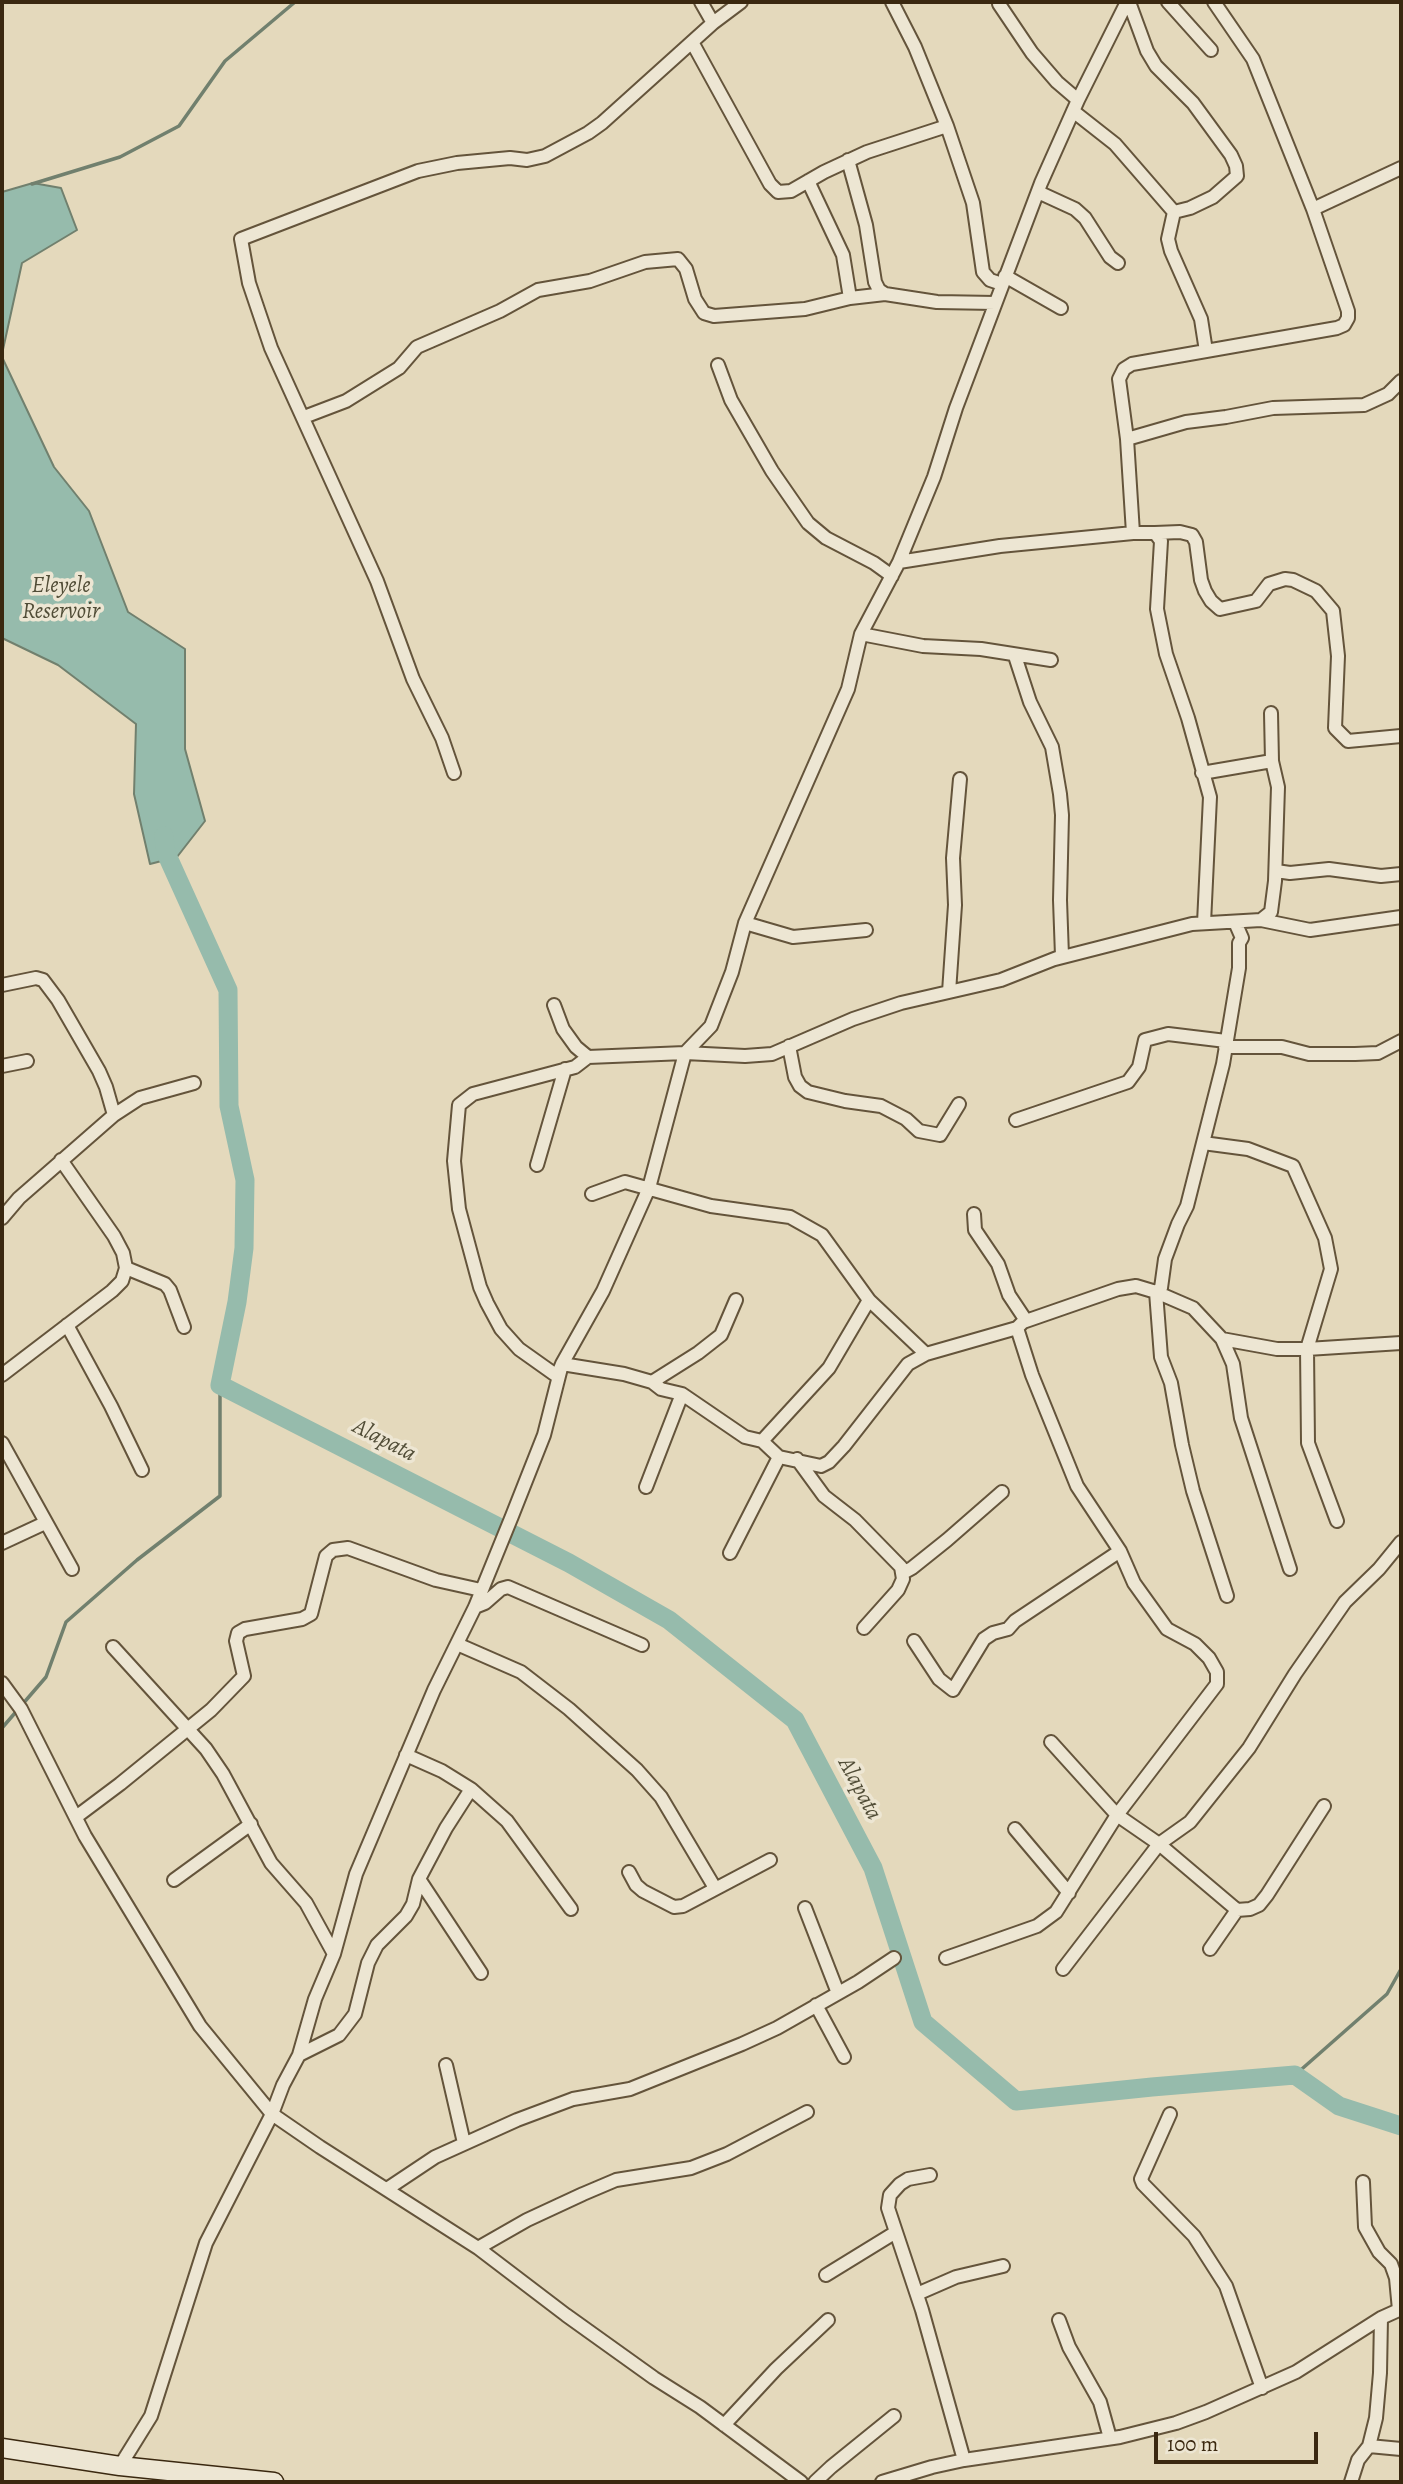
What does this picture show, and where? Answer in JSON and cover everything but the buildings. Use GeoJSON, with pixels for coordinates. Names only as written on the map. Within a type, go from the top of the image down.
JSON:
{"type":"FeatureCollection","features":[{"type":"Feature","properties":{"kind":"main road"},"geometry":{"type":"LineString","coordinates":[[2,2448],[177,2477],[274,2482]]}},
{"type":"Feature","properties":{"kind":"street"},"geometry":{"type":"LineString","coordinates":[[701,2],[713,23]]}},
{"type":"Feature","properties":{"kind":"street"},"geometry":{"type":"LineString","coordinates":[[454,773],[442,738],[413,678],[377,582],[271,348],[249,283],[241,239],[418,171],[457,163],[510,158],[527,160],[545,156],[602,123],[713,23],[741,2]]}},
{"type":"Feature","properties":{"kind":"street"},"geometry":{"type":"LineString","coordinates":[[891,2],[915,47],[947,126],[973,203],[983,272],[990,280],[1004,280],[1061,307]]}},
{"type":"Feature","properties":{"kind":"street"},"geometry":{"type":"LineString","coordinates":[[1015,656],[1030,702],[1052,747],[1062,815],[1062,956],[1001,981],[901,1003],[853,1019],[772,1054],[745,1056],[685,1053],[588,1058],[575,1067],[473,1094],[459,1105],[454,1161],[460,1209],[480,1287],[501,1329],[519,1349],[557,1376],[603,1291],[649,1188],[685,1053],[711,1026],[732,972],[745,923],[848,689],[861,634],[899,562],[934,477],[956,408],[1038,192],[1076,106],[1128,2]]}},
{"type":"Feature","properties":{"kind":"street"},"geometry":{"type":"LineString","coordinates":[[1128,2],[1152,59],[1193,103],[1236,166],[1237,176],[1213,197],[1174,212]]}},
{"type":"Feature","properties":{"kind":"street"},"geometry":{"type":"LineString","coordinates":[[1168,2],[1211,50]]}},
{"type":"Feature","properties":{"kind":"street"},"geometry":{"type":"LineString","coordinates":[[1133,533],[1127,439],[1119,379],[1124,369],[1132,364],[1337,328],[1344,325],[1348,318],[1348,311],[1313,209],[1253,59],[1214,2]]}},
{"type":"Feature","properties":{"kind":"street"},"geometry":{"type":"LineString","coordinates":[[999,4],[1032,53],[1076,106],[1115,144],[1174,212]]}},
{"type":"Feature","properties":{"kind":"street"},"geometry":{"type":"LineString","coordinates":[[692,42],[774,190],[785,193],[848,160],[947,126]]}},
{"type":"Feature","properties":{"kind":"street"},"geometry":{"type":"LineString","coordinates":[[848,160],[866,225],[875,282],[885,294]]}},
{"type":"Feature","properties":{"kind":"street"},"geometry":{"type":"LineString","coordinates":[[1313,209],[1401,168]]}},
{"type":"Feature","properties":{"kind":"street"},"geometry":{"type":"LineString","coordinates":[[808,181],[843,255],[850,298]]}},
{"type":"Feature","properties":{"kind":"street"},"geometry":{"type":"LineString","coordinates":[[1038,192],[1075,209],[1085,218],[1110,257],[1118,263]]}},
{"type":"Feature","properties":{"kind":"street"},"geometry":{"type":"LineString","coordinates":[[1174,212],[1168,239],[1201,318],[1206,351]]}},
{"type":"Feature","properties":{"kind":"street"},"geometry":{"type":"LineString","coordinates":[[304,416],[356,395],[399,368],[417,347],[500,311],[538,290],[590,281],[645,262],[678,259],[686,269],[695,299],[704,313],[714,317],[805,309],[850,298],[885,294],[937,302],[995,303]]}},
{"type":"Feature","properties":{"kind":"street"},"geometry":{"type":"LineString","coordinates":[[718,365],[731,400],[792,504],[808,523],[826,538],[874,563],[892,576]]}},
{"type":"Feature","properties":{"kind":"street"},"geometry":{"type":"LineString","coordinates":[[1127,439],[1186,422],[1273,408],[1364,405],[1388,394],[1401,381]]}},
{"type":"Feature","properties":{"kind":"street"},"geometry":{"type":"LineString","coordinates":[[899,562],[1000,546],[1133,533],[1180,532],[1192,535],[1196,542],[1205,591],[1220,609],[1256,601],[1269,584],[1285,579],[1316,591],[1333,611],[1338,656],[1335,729],[1348,741],[1401,736]]}},
{"type":"Feature","properties":{"kind":"street"},"geometry":{"type":"LineString","coordinates":[[1155,533],[1161,541],[1157,609],[1166,654],[1188,718],[1210,797],[1204,923]]}},
{"type":"Feature","properties":{"kind":"street"},"geometry":{"type":"LineString","coordinates":[[861,634],[923,646],[981,649],[1051,660]]}},
{"type":"Feature","properties":{"kind":"street"},"geometry":{"type":"LineString","coordinates":[[1261,920],[1271,912],[1276,871],[1278,788],[1272,761],[1271,713]]}},
{"type":"Feature","properties":{"kind":"street"},"geometry":{"type":"LineString","coordinates":[[1202,773],[1272,761]]}},
{"type":"Feature","properties":{"kind":"street"},"geometry":{"type":"LineString","coordinates":[[949,992],[954,905],[953,858],[960,779]]}},
{"type":"Feature","properties":{"kind":"street"},"geometry":{"type":"LineString","coordinates":[[1276,871],[1290,873],[1329,869],[1381,876],[1401,874]]}},
{"type":"Feature","properties":{"kind":"street"},"geometry":{"type":"LineString","coordinates":[[1042,962],[1192,923],[1261,920],[1310,930],[1401,917]]}},
{"type":"Feature","properties":{"kind":"street"},"geometry":{"type":"LineString","coordinates":[[1156,1292],[1161,1288],[1166,1259],[1187,1206],[1223,1064],[1240,968],[1239,943],[1242,938],[1236,922]]}},
{"type":"Feature","properties":{"kind":"street"},"geometry":{"type":"LineString","coordinates":[[745,923],[793,937],[866,930]]}},
{"type":"Feature","properties":{"kind":"street"},"geometry":{"type":"LineString","coordinates":[[2,985],[36,978],[43,980],[58,1000],[99,1071],[114,1115]]}},
{"type":"Feature","properties":{"kind":"street"},"geometry":{"type":"LineString","coordinates":[[554,1005],[563,1029],[576,1048],[588,1058]]}},
{"type":"Feature","properties":{"kind":"street"},"geometry":{"type":"LineString","coordinates":[[1016,1120],[1128,1082],[1139,1067],[1145,1040],[1168,1034],[1226,1044],[1282,1047],[1309,1054],[1378,1053],[1395,1050],[1401,1041]]}},
{"type":"Feature","properties":{"kind":"street"},"geometry":{"type":"LineString","coordinates":[[789,1046],[795,1077],[800,1086],[808,1092],[881,1106],[906,1119],[919,1131],[940,1135],[959,1104]]}},
{"type":"Feature","properties":{"kind":"street"},"geometry":{"type":"LineString","coordinates":[[2,1066],[27,1061]]}},
{"type":"Feature","properties":{"kind":"street"},"geometry":{"type":"LineString","coordinates":[[537,1165],[565,1069]]}},
{"type":"Feature","properties":{"kind":"street"},"geometry":{"type":"LineString","coordinates":[[2,1218],[19,1198],[114,1115],[140,1098],[194,1083]]}},
{"type":"Feature","properties":{"kind":"street"},"geometry":{"type":"LineString","coordinates":[[1203,1143],[1248,1149],[1293,1166],[1325,1238],[1331,1269],[1307,1349],[1308,1443],[1337,1521]]}},
{"type":"Feature","properties":{"kind":"street"},"geometry":{"type":"LineString","coordinates":[[2,1375],[112,1291],[122,1281],[126,1268],[123,1253],[114,1236],[61,1160]]}},
{"type":"Feature","properties":{"kind":"street"},"geometry":{"type":"LineString","coordinates":[[592,1194],[625,1182],[711,1206],[790,1217],[822,1235],[869,1300],[926,1354]]}},
{"type":"Feature","properties":{"kind":"street"},"geometry":{"type":"LineString","coordinates":[[974,1214],[975,1230],[998,1264],[1009,1295],[1025,1319],[1020,1325]]}},
{"type":"Feature","properties":{"kind":"street"},"geometry":{"type":"LineString","coordinates":[[126,1268],[165,1284],[170,1290],[184,1328]]}},
{"type":"Feature","properties":{"kind":"street"},"geometry":{"type":"LineString","coordinates":[[562,1364],[624,1374],[652,1382],[661,1389],[682,1395],[745,1437],[762,1441],[779,1457],[821,1466],[829,1462],[908,1364],[926,1354],[1020,1325],[1118,1289],[1136,1286],[1193,1308],[1222,1339],[1233,1364],[1241,1418],[1290,1569]]}},
{"type":"Feature","properties":{"kind":"street"},"geometry":{"type":"LineString","coordinates":[[1156,1292],[1161,1357],[1171,1383],[1182,1445],[1194,1491],[1227,1596]]}},
{"type":"Feature","properties":{"kind":"street"},"geometry":{"type":"LineString","coordinates":[[652,1382],[721,1335],[736,1300]]}},
{"type":"Feature","properties":{"kind":"street"},"geometry":{"type":"LineString","coordinates":[[762,1441],[828,1368],[869,1300]]}},
{"type":"Feature","properties":{"kind":"street"},"geometry":{"type":"LineString","coordinates":[[67,1325],[142,1470]]}},
{"type":"Feature","properties":{"kind":"street"},"geometry":{"type":"LineString","coordinates":[[946,1958],[1037,1926],[1056,1912],[1117,1815],[1217,1684],[1217,1672],[1209,1658],[1195,1644],[1167,1629],[1135,1583],[1120,1551],[1077,1486],[1032,1375],[1020,1325]]}},
{"type":"Feature","properties":{"kind":"street"},"geometry":{"type":"LineString","coordinates":[[1222,1339],[1277,1349],[1401,1343]]}},
{"type":"Feature","properties":{"kind":"street"},"geometry":{"type":"LineString","coordinates":[[120,2466],[151,2416],[206,2243],[299,2056],[315,1999],[334,1954],[356,1874],[434,1690],[475,1607],[512,1516],[544,1435],[562,1364]]}},
{"type":"Feature","properties":{"kind":"street"},"geometry":{"type":"LineString","coordinates":[[646,1487],[682,1395]]}},
{"type":"Feature","properties":{"kind":"street"},"geometry":{"type":"LineString","coordinates":[[2,1443],[72,1569]]}},
{"type":"Feature","properties":{"kind":"street"},"geometry":{"type":"LineString","coordinates":[[730,1553],[779,1457]]}},
{"type":"Feature","properties":{"kind":"street"},"geometry":{"type":"LineString","coordinates":[[797,1459],[824,1496],[872,1536],[896,1560],[903,1573]]}},
{"type":"Feature","properties":{"kind":"street"},"geometry":{"type":"LineString","coordinates":[[863,1628],[898,1590],[903,1573],[947,1540],[1002,1492]]}},
{"type":"Feature","properties":{"kind":"street"},"geometry":{"type":"LineString","coordinates":[[2,1543],[45,1522]]}},
{"type":"Feature","properties":{"kind":"street"},"geometry":{"type":"LineString","coordinates":[[1063,1969],[1159,1844],[1178,1832],[1198,1812],[1249,1748],[1295,1674],[1345,1602],[1379,1570],[1401,1542]]}},
{"type":"Feature","properties":{"kind":"street"},"geometry":{"type":"LineString","coordinates":[[76,1817],[211,1710],[244,1676],[236,1640],[238,1633],[245,1629],[302,1619],[311,1614],[326,1556],[333,1550],[348,1548],[436,1580],[481,1590]]}},
{"type":"Feature","properties":{"kind":"street"},"geometry":{"type":"LineString","coordinates":[[914,1641],[939,1679],[953,1690],[984,1639],[1008,1629],[1015,1621],[1120,1551]]}},
{"type":"Feature","properties":{"kind":"street"},"geometry":{"type":"LineString","coordinates":[[475,1607],[508,1587],[642,1645]]}},
{"type":"Feature","properties":{"kind":"street"},"geometry":{"type":"LineString","coordinates":[[457,1644],[521,1672],[569,1709],[637,1770],[661,1797],[715,1888]]}},
{"type":"Feature","properties":{"kind":"street"},"geometry":{"type":"LineString","coordinates":[[113,1647],[188,1728],[223,1774],[271,1863],[306,1903],[334,1954]]}},
{"type":"Feature","properties":{"kind":"street"},"geometry":{"type":"LineString","coordinates":[[2,1685],[18,1705],[76,1817],[200,2026],[272,2114],[478,2248],[801,2482]]}},
{"type":"Feature","properties":{"kind":"street"},"geometry":{"type":"LineString","coordinates":[[1051,1742],[1117,1815],[1159,1844],[1237,1910],[1259,1905],[1324,1806]]}},
{"type":"Feature","properties":{"kind":"street"},"geometry":{"type":"LineString","coordinates":[[406,1755],[442,1771],[471,1789],[507,1821],[571,1909]]}},
{"type":"Feature","properties":{"kind":"street"},"geometry":{"type":"LineString","coordinates":[[299,2056],[339,2035],[355,2014],[377,1945],[406,1916],[413,1903],[419,1879],[446,1828],[471,1789]]}},
{"type":"Feature","properties":{"kind":"street"},"geometry":{"type":"LineString","coordinates":[[174,1880],[251,1824]]}},
{"type":"Feature","properties":{"kind":"street"},"geometry":{"type":"LineString","coordinates":[[1014,1829],[1069,1894]]}},
{"type":"Feature","properties":{"kind":"street"},"geometry":{"type":"LineString","coordinates":[[629,1872],[643,1891],[674,1907],[684,1906],[770,1860]]}},
{"type":"Feature","properties":{"kind":"street"},"geometry":{"type":"LineString","coordinates":[[419,1879],[481,1973]]}},
{"type":"Feature","properties":{"kind":"street"},"geometry":{"type":"LineString","coordinates":[[805,1908],[838,1993]]}},
{"type":"Feature","properties":{"kind":"street"},"geometry":{"type":"LineString","coordinates":[[1210,1949],[1237,1910]]}},
{"type":"Feature","properties":{"kind":"street"},"geometry":{"type":"LineString","coordinates":[[387,2189],[435,2157],[464,2143],[573,2099],[631,2089],[742,2044],[777,2028],[894,1958]]}},
{"type":"Feature","properties":{"kind":"street"},"geometry":{"type":"LineString","coordinates":[[816,2005],[844,2057]]}},
{"type":"Feature","properties":{"kind":"street"},"geometry":{"type":"LineString","coordinates":[[446,2065],[464,2143]]}},
{"type":"Feature","properties":{"kind":"street"},"geometry":{"type":"LineString","coordinates":[[478,2248],[527,2220],[594,2189],[616,2180],[691,2168],[727,2154],[807,2112]]}},
{"type":"Feature","properties":{"kind":"street"},"geometry":{"type":"LineString","coordinates":[[1170,2114],[1141,2179],[1194,2236],[1227,2286],[1262,2388]]}},
{"type":"Feature","properties":{"kind":"street"},"geometry":{"type":"LineString","coordinates":[[930,2175],[908,2179],[890,2195],[888,2208],[917,2294],[964,2460]]}},
{"type":"Feature","properties":{"kind":"street"},"geometry":{"type":"LineString","coordinates":[[882,2482],[964,2460],[1110,2438],[1176,2423],[1296,2372],[1381,2318],[1400,2309],[1396,2278],[1391,2264],[1379,2252],[1365,2227],[1363,2182]]}},
{"type":"Feature","properties":{"kind":"street"},"geometry":{"type":"LineString","coordinates":[[826,2276],[896,2232]]}},
{"type":"Feature","properties":{"kind":"street"},"geometry":{"type":"LineString","coordinates":[[917,2294],[956,2277],[1003,2266]]}},
{"type":"Feature","properties":{"kind":"street"},"geometry":{"type":"LineString","coordinates":[[1350,2482],[1359,2460],[1369,2446],[1378,2406],[1381,2318]]}},
{"type":"Feature","properties":{"kind":"street"},"geometry":{"type":"LineString","coordinates":[[724,2425],[776,2369],[828,2320]]}},
{"type":"Feature","properties":{"kind":"street"},"geometry":{"type":"LineString","coordinates":[[1059,2320],[1069,2347],[1100,2402],[1110,2438]]}},
{"type":"Feature","properties":{"kind":"street"},"geometry":{"type":"LineString","coordinates":[[816,2482],[894,2416]]}},
{"type":"Feature","properties":{"kind":"street"},"geometry":{"type":"LineString","coordinates":[[1369,2446],[1401,2449]]}},
{"type":"Feature","properties":{"kind":"water"},"geometry":{"type":"Polygon","coordinates":[[[33,183],[61,188],[77,230],[22,263],[2,354],[2,192],[33,183]]]}},
{"type":"Feature","properties":{"kind":"water","name":"Eleyele Reservoir"},"geometry":{"type":"Polygon","coordinates":[[[2,357],[54,467],[89,511],[128,612],[185,649],[185,749],[205,821],[177,857],[150,864],[134,794],[136,724],[58,665],[2,638],[2,357]]]}},
{"type":"Feature","properties":{"kind":"waterway"},"geometry":{"type":"LineString","coordinates":[[32,184],[120,157],[179,126],[225,61],[295,2]]}},
{"type":"Feature","properties":{"kind":"waterway","name":"Alapata"},"geometry":{"type":"LineString","coordinates":[[164,836],[166,853],[228,990],[229,1106],[245,1180],[244,1248],[237,1302],[220,1385],[569,1563],[669,1620],[795,1720],[873,1868],[923,2022],[1016,2101],[1295,2075],[1339,2106],[1401,2126]]}},
{"type":"Feature","properties":{"kind":"waterway"},"geometry":{"type":"LineString","coordinates":[[2,1728],[46,1677],[66,1622],[137,1560],[220,1496],[220,1385]]}},
{"type":"Feature","properties":{"kind":"waterway"},"geometry":{"type":"LineString","coordinates":[[1295,2075],[1387,1994],[1401,1969]]}}]}
